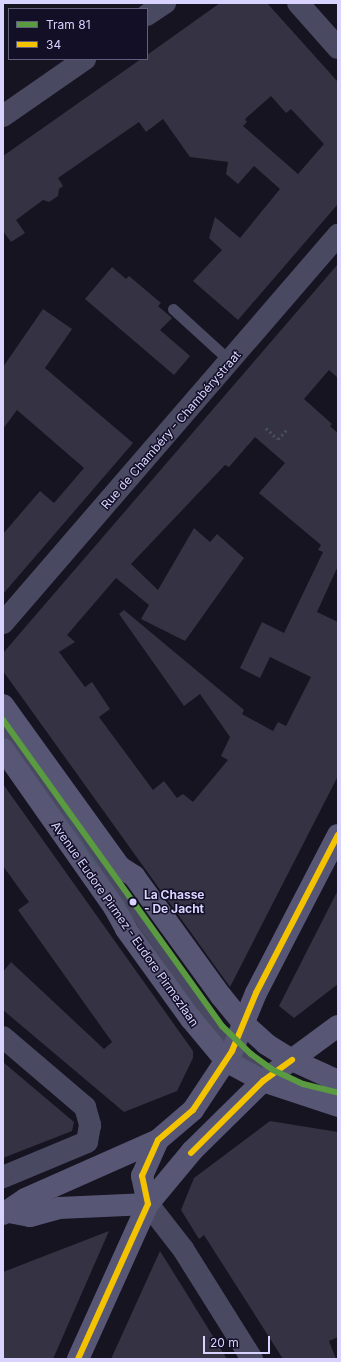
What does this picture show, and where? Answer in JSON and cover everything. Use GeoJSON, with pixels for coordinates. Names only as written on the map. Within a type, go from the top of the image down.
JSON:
{"type":"FeatureCollection","features":[{"type":"Feature","properties":{"kind":"main road"},"geometry":{"type":"LineString","coordinates":[[3,705],[120,867],[134,876],[221,996],[243,1023],[266,1044],[292,1060],[338,1081]]}},
{"type":"Feature","properties":{"kind":"main road","name":"Avenue Eudore Pirmez - Eudore Pirmezlaan"},"geometry":{"type":"LineString","coordinates":[[3,749],[114,907],[126,929],[191,1019],[230,1053],[268,1078],[338,1106]]}},
{"type":"Feature","properties":{"kind":"main road"},"geometry":{"type":"LineString","coordinates":[[6,1213],[25,1200],[158,1140],[193,1110],[230,1053],[256,993],[338,835]]}},
{"type":"Feature","properties":{"kind":"main road"},"geometry":{"type":"LineString","coordinates":[[78,1359],[148,1204],[192,1152],[268,1078],[338,1026]]}},
{"type":"Feature","properties":{"kind":"main road"},"geometry":{"type":"LineString","coordinates":[[148,1204],[142,1176],[158,1140]]}},
{"type":"Feature","properties":{"kind":"main road"},"geometry":{"type":"LineString","coordinates":[[6,1213],[30,1216],[59,1208],[148,1204]]}},
{"type":"Feature","properties":{"kind":"street"},"geometry":{"type":"LineString","coordinates":[[148,14],[164,3]]}},
{"type":"Feature","properties":{"kind":"street"},"geometry":{"type":"LineString","coordinates":[[298,3],[338,48]]}},
{"type":"Feature","properties":{"kind":"street"},"geometry":{"type":"LineString","coordinates":[[3,116],[84,60]]}},
{"type":"Feature","properties":{"kind":"street","name":"Rue de Chambéry - Chambérystraat"},"geometry":{"type":"LineString","coordinates":[[3,623],[231,362],[338,235]]}},
{"type":"Feature","properties":{"kind":"street"},"geometry":{"type":"LineString","coordinates":[[3,1037],[85,1107],[90,1125],[87,1142],[3,1177]]}},
{"type":"Feature","properties":{"kind":"street"},"geometry":{"type":"LineString","coordinates":[[148,1204],[179,1243],[252,1359]]}},
{"type":"Feature","properties":{"kind":"lane"},"geometry":{"type":"LineString","coordinates":[[174,309],[231,362]]}},
{"type":"Feature","properties":{"kind":"lane","name":"Avenue Eudore Pirmez - Eudore Pirmezlaan"},"geometry":{"type":"LineString","coordinates":[[3,728],[212,1021],[230,1053]]}},
{"type":"Feature","properties":{"kind":"lane"},"geometry":{"type":"LineString","coordinates":[[268,1078],[338,1098]]}},
{"type":"Feature","properties":{"kind":"path"},"geometry":{"type":"LineString","coordinates":[[266,428],[278,439],[286,429]]}},
{"type":"Feature","properties":{"kind":"building"},"geometry":{"type":"Polygon","coordinates":[[[220,3],[267,3],[338,82],[338,204],[238,320],[193,281],[222,250],[209,238],[215,217],[240,238],[280,189],[254,166],[238,184],[226,174],[228,162],[190,157],[163,119],[146,132],[139,122],[58,178],[63,186],[59,189],[58,196],[49,202],[43,200],[16,220],[25,233],[11,242],[3,231],[3,156],[140,60],[148,60],[148,54],[220,3]],[[271,96],[245,119],[247,122],[243,126],[298,174],[324,144],[291,109],[286,113],[271,96]]]}},
{"type":"Feature","properties":{"kind":"building"},"geometry":{"type":"Polygon","coordinates":[[[338,264],[338,378],[329,370],[304,399],[332,424],[330,426],[338,433],[338,566],[317,612],[338,622],[338,776],[230,987],[3,671],[3,653],[338,264]],[[255,437],[229,467],[225,465],[131,564],[158,590],[194,528],[210,542],[217,534],[244,558],[185,641],[141,619],[149,605],[116,578],[67,635],[75,642],[59,652],[85,687],[92,682],[110,709],[99,717],[153,790],[164,781],[177,798],[183,794],[193,802],[228,760],[221,756],[230,737],[200,694],[184,706],[119,614],[124,610],[244,710],[242,714],[273,731],[278,722],[286,726],[311,677],[270,657],[260,678],[240,668],[262,622],[284,633],[323,552],[318,550],[321,545],[259,493],[285,463],[255,437]]]}},
{"type":"Feature","properties":{"kind":"building"},"geometry":{"type":"Polygon","coordinates":[[[112,267],[126,279],[129,276],[161,303],[158,306],[172,318],[160,330],[190,356],[174,375],[85,299],[112,267]]]}},
{"type":"Feature","properties":{"kind":"building"},"geometry":{"type":"Polygon","coordinates":[[[43,309],[72,329],[45,368],[133,443],[3,594],[3,534],[40,491],[54,503],[84,468],[17,410],[3,429],[3,367],[43,309]]]}},
{"type":"Feature","properties":{"kind":"building"},"geometry":{"type":"Polygon","coordinates":[[[3,784],[193,1051],[193,1058],[177,1091],[124,1112],[3,1010],[3,972],[11,962],[104,1049],[112,1042],[18,910],[29,902],[3,866],[3,784]]]}},
{"type":"Feature","properties":{"kind":"building"},"geometry":{"type":"Polygon","coordinates":[[[338,890],[338,984],[294,1018],[279,1006],[338,890]]]}},
{"type":"Feature","properties":{"kind":"building"},"geometry":{"type":"Polygon","coordinates":[[[3,1062],[74,1122],[72,1131],[3,1158],[3,1062]]]}},
{"type":"Feature","properties":{"kind":"building"},"geometry":{"type":"Polygon","coordinates":[[[270,1121],[338,1132],[338,1337],[329,1341],[336,1359],[283,1359],[204,1235],[199,1239],[181,1210],[194,1178],[270,1121]]]}},
{"type":"Feature","properties":{"kind":"building"},"geometry":{"type":"Polygon","coordinates":[[[109,1231],[53,1359],[3,1359],[3,1272],[109,1231]]]}},
{"type":"Feature","properties":{"kind":"building"},"geometry":{"type":"Polygon","coordinates":[[[160,1251],[185,1291],[227,1359],[111,1359],[160,1251]]]}},
{"type":"Feature","properties":{"kind":"tram line","name":"81"},"geometry":{"type":"LineString","coordinates":[[3,720],[222,1026],[251,1054],[273,1070],[303,1084],[338,1093]]}},
{"type":"Feature","properties":{"kind":"tram line"},"geometry":{"type":"LineString","coordinates":[[45,779],[96,866]]}},
{"type":"Feature","properties":{"kind":"transit line","name":"34"},"geometry":{"type":"LineString","coordinates":[[78,1359],[148,1204],[142,1176],[158,1140],[193,1110],[232,1051],[256,993],[338,835]]}},
{"type":"Feature","properties":{"kind":"transit line","name":"34"},"geometry":{"type":"LineString","coordinates":[[191,1153],[263,1081],[292,1060]]}},
{"type":"Feature","properties":{"kind":"place","name":"La Chasse - De Jacht"},"geometry":{"type":"Point","coordinates":[133,902]}}]}
